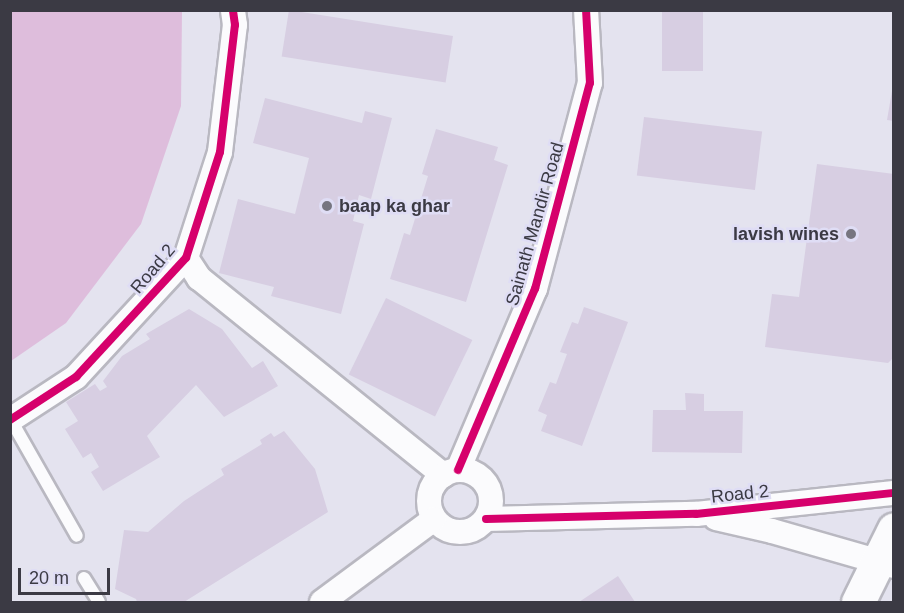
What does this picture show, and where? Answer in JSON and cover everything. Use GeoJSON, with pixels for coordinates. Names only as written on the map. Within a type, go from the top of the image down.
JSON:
{"type":"FeatureCollection","features":[{"type":"Feature","properties":{"kind":"street","name":"Road 2"},"geometry":{"type":"LineString","coordinates":[[11,420],[76,377],[186,258],[220,152],[235,25],[233,10]]}},
{"type":"Feature","properties":{"kind":"street","name":"Sainath Mandir Road"},"geometry":{"type":"LineString","coordinates":[[451,473],[535,289],[590,83],[586,10]]}},
{"type":"Feature","properties":{"kind":"street"},"geometry":{"type":"LineString","coordinates":[[186,258],[198,278],[451,473]]}},
{"type":"Feature","properties":{"kind":"street"},"geometry":{"type":"LineString","coordinates":[[468,471],[485,481],[492,500],[486,519],[479,526],[460,532],[450,531],[434,519],[429,500],[435,482],[451,473],[468,471]]}},
{"type":"Feature","properties":{"kind":"street","name":"Road 2"},"geometry":{"type":"LineString","coordinates":[[486,519],[696,514],[894,493]]}},
{"type":"Feature","properties":{"kind":"street"},"geometry":{"type":"LineString","coordinates":[[696,514],[772,531],[886,563]]}},
{"type":"Feature","properties":{"kind":"street"},"geometry":{"type":"LineString","coordinates":[[322,603],[434,519]]}},
{"type":"Feature","properties":{"kind":"street"},"geometry":{"type":"LineString","coordinates":[[858,603],[886,563],[894,529]]}},
{"type":"Feature","properties":{"kind":"lane"},"geometry":{"type":"LineString","coordinates":[[11,420],[77,536]]}},
{"type":"Feature","properties":{"kind":"lane"},"geometry":{"type":"LineString","coordinates":[[84,578],[99,603]]}},
{"type":"Feature","properties":{"kind":"shaded area"},"geometry":{"type":"Polygon","coordinates":[[[11,10],[182,11],[181,106],[141,224],[66,323],[11,361],[11,10]]]}},
{"type":"Feature","properties":{"kind":"building"},"geometry":{"type":"Polygon","coordinates":[[[289,10],[453,36],[446,82],[282,56],[289,10]]]}},
{"type":"Feature","properties":{"kind":"building"},"geometry":{"type":"Polygon","coordinates":[[[662,10],[703,10],[703,71],[662,71],[662,10]]]}},
{"type":"Feature","properties":{"kind":"building"},"geometry":{"type":"Polygon","coordinates":[[[892,91],[894,91],[894,121],[887,120],[892,91]]]}},
{"type":"Feature","properties":{"kind":"building","name":"baap ka ghar"},"geometry":{"type":"Polygon","coordinates":[[[265,98],[362,123],[365,111],[392,118],[371,199],[359,195],[353,221],[364,224],[341,314],[271,296],[274,287],[219,273],[238,199],[295,214],[309,158],[253,143],[265,98]]]}},
{"type":"Feature","properties":{"kind":"building"},"geometry":{"type":"Polygon","coordinates":[[[644,117],[762,132],[755,190],[637,176],[644,117]]]}},
{"type":"Feature","properties":{"kind":"building"},"geometry":{"type":"Polygon","coordinates":[[[436,129],[498,147],[494,160],[508,165],[466,302],[390,279],[404,233],[410,235],[428,176],[422,174],[436,129]]]}},
{"type":"Feature","properties":{"kind":"building","name":"lavish wines"},"geometry":{"type":"Polygon","coordinates":[[[817,164],[894,174],[894,357],[888,363],[765,347],[772,294],[799,297],[817,164]]]}},
{"type":"Feature","properties":{"kind":"building"},"geometry":{"type":"Polygon","coordinates":[[[386,298],[472,340],[435,416],[349,374],[386,298]]]}},
{"type":"Feature","properties":{"kind":"building"},"geometry":{"type":"Polygon","coordinates":[[[584,307],[628,322],[582,446],[541,431],[547,415],[538,411],[550,382],[556,384],[567,354],[560,352],[572,322],[578,324],[584,307]]]}},
{"type":"Feature","properties":{"kind":"building"},"geometry":{"type":"Polygon","coordinates":[[[189,309],[222,329],[252,368],[263,361],[278,386],[224,417],[196,385],[147,436],[160,457],[103,491],[91,472],[99,467],[91,453],[83,458],[65,429],[78,421],[66,402],[95,384],[100,391],[107,387],[103,381],[122,356],[150,339],[146,334],[189,309]]]}},
{"type":"Feature","properties":{"kind":"building"},"geometry":{"type":"Polygon","coordinates":[[[685,393],[704,394],[704,411],[743,411],[742,453],[652,452],[653,410],[686,410],[685,393]]]}},
{"type":"Feature","properties":{"kind":"building"},"geometry":{"type":"Polygon","coordinates":[[[284,431],[315,469],[328,512],[184,602],[137,602],[136,599],[115,589],[124,530],[148,532],[184,501],[224,475],[221,469],[262,444],[260,440],[271,433],[274,437],[284,431]]]}},
{"type":"Feature","properties":{"kind":"building"},"geometry":{"type":"Polygon","coordinates":[[[618,576],[635,602],[579,602],[618,576]]]}},
{"type":"Feature","properties":{"kind":"cycle path"},"geometry":{"type":"LineString","coordinates":[[10,420],[76,377],[186,258],[220,152],[235,25],[233,10]]}},
{"type":"Feature","properties":{"kind":"cycle path"},"geometry":{"type":"LineString","coordinates":[[458,470],[535,289],[590,83],[586,10]]}},
{"type":"Feature","properties":{"kind":"cycle path"},"geometry":{"type":"LineString","coordinates":[[486,519],[696,514],[894,493]]}},
{"type":"Feature","properties":{"kind":"place","name":"baap ka ghar"},"geometry":{"type":"Point","coordinates":[327,206]}},
{"type":"Feature","properties":{"kind":"place","name":"lavish wines"},"geometry":{"type":"Point","coordinates":[851,234]}}]}
